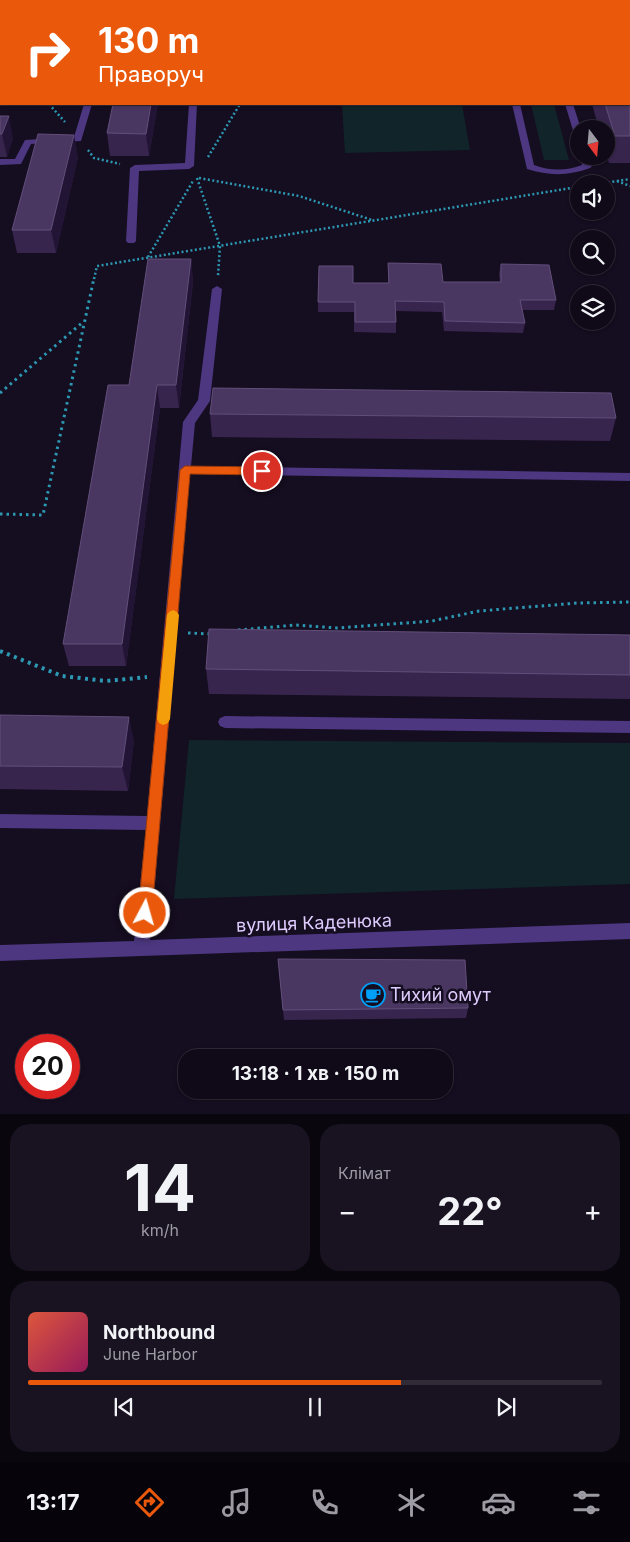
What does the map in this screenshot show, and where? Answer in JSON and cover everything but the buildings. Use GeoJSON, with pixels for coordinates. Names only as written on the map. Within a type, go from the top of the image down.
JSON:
{"type":"FeatureCollection","features":[{"type":"Feature","properties":{"kind":"street"},"geometry":{"type":"LineString","coordinates":[[0,162],[18,162],[28,142],[78,139],[88,105]]}},
{"type":"Feature","properties":{"kind":"street"},"geometry":{"type":"LineString","coordinates":[[130,242],[135,168],[189,166],[192,105]]}},
{"type":"Feature","properties":{"kind":"street"},"geometry":{"type":"LineString","coordinates":[[516,105],[530,167],[542,172],[575,171],[587,165]]}},
{"type":"Feature","properties":{"kind":"street"},"geometry":{"type":"LineString","coordinates":[[569,105],[574,120]]}},
{"type":"Feature","properties":{"kind":"street"},"geometry":{"type":"LineString","coordinates":[[141,949],[154,823],[189,422],[204,401],[217,289]]}},
{"type":"Feature","properties":{"kind":"street"},"geometry":{"type":"LineString","coordinates":[[185,470],[630,477]]}},
{"type":"Feature","properties":{"kind":"street"},"geometry":{"type":"LineString","coordinates":[[225,722],[630,727]]}},
{"type":"Feature","properties":{"kind":"street"},"geometry":{"type":"LineString","coordinates":[[0,822],[154,823]]}},
{"type":"Feature","properties":{"kind":"street","name":"вулиця Каденюка"},"geometry":{"type":"LineString","coordinates":[[0,953],[630,931]]}},
{"type":"Feature","properties":{"kind":"path"},"geometry":{"type":"LineString","coordinates":[[217,289],[220,246],[196,177],[299,196],[374,221]]}},
{"type":"Feature","properties":{"kind":"path"},"geometry":{"type":"LineString","coordinates":[[616,181],[630,179]]}},
{"type":"Feature","properties":{"kind":"path"},"geometry":{"type":"LineString","coordinates":[[616,181],[630,186]]}},
{"type":"Feature","properties":{"kind":"path"},"geometry":{"type":"LineString","coordinates":[[0,514],[43,515],[84,321],[98,266],[570,188]]}},
{"type":"Feature","properties":{"kind":"path"},"geometry":{"type":"LineString","coordinates":[[0,393],[84,321]]}},
{"type":"Feature","properties":{"kind":"path"},"geometry":{"type":"LineString","coordinates":[[232,631],[296,625],[337,628],[432,621],[479,611],[578,603],[630,602]]}},
{"type":"Feature","properties":{"kind":"path"},"geometry":{"type":"LineString","coordinates":[[171,632],[218,633]]}},
{"type":"Feature","properties":{"kind":"path"},"geometry":{"type":"LineString","coordinates":[[0,651],[62,676],[106,681],[167,675]]}},
{"type":"Feature","properties":{"kind":"shaded area"},"geometry":{"type":"Polygon","coordinates":[[[342,105],[462,105],[470,150],[345,153],[342,105]]]}},
{"type":"Feature","properties":{"kind":"shaded area"},"geometry":{"type":"Polygon","coordinates":[[[531,105],[554,105],[569,160],[544,160],[531,105]]]}},
{"type":"Feature","properties":{"kind":"shaded area"},"geometry":{"type":"Polygon","coordinates":[[[189,740],[630,743],[630,884],[174,899],[189,740]]]}},
{"type":"Feature","properties":{"kind":"slow traffic"},"geometry":{"type":"LineString","coordinates":[[163,719],[173,615]]}},
{"type":"Feature","properties":{"kind":"place","name":"Тихий омут"},"geometry":{"type":"Point","coordinates":[373,995]}},
{"type":"Feature","properties":{"kind":"route"},"geometry":{"type":"LineString","coordinates":[[145,913],[185,470],[262,471]]}}]}
